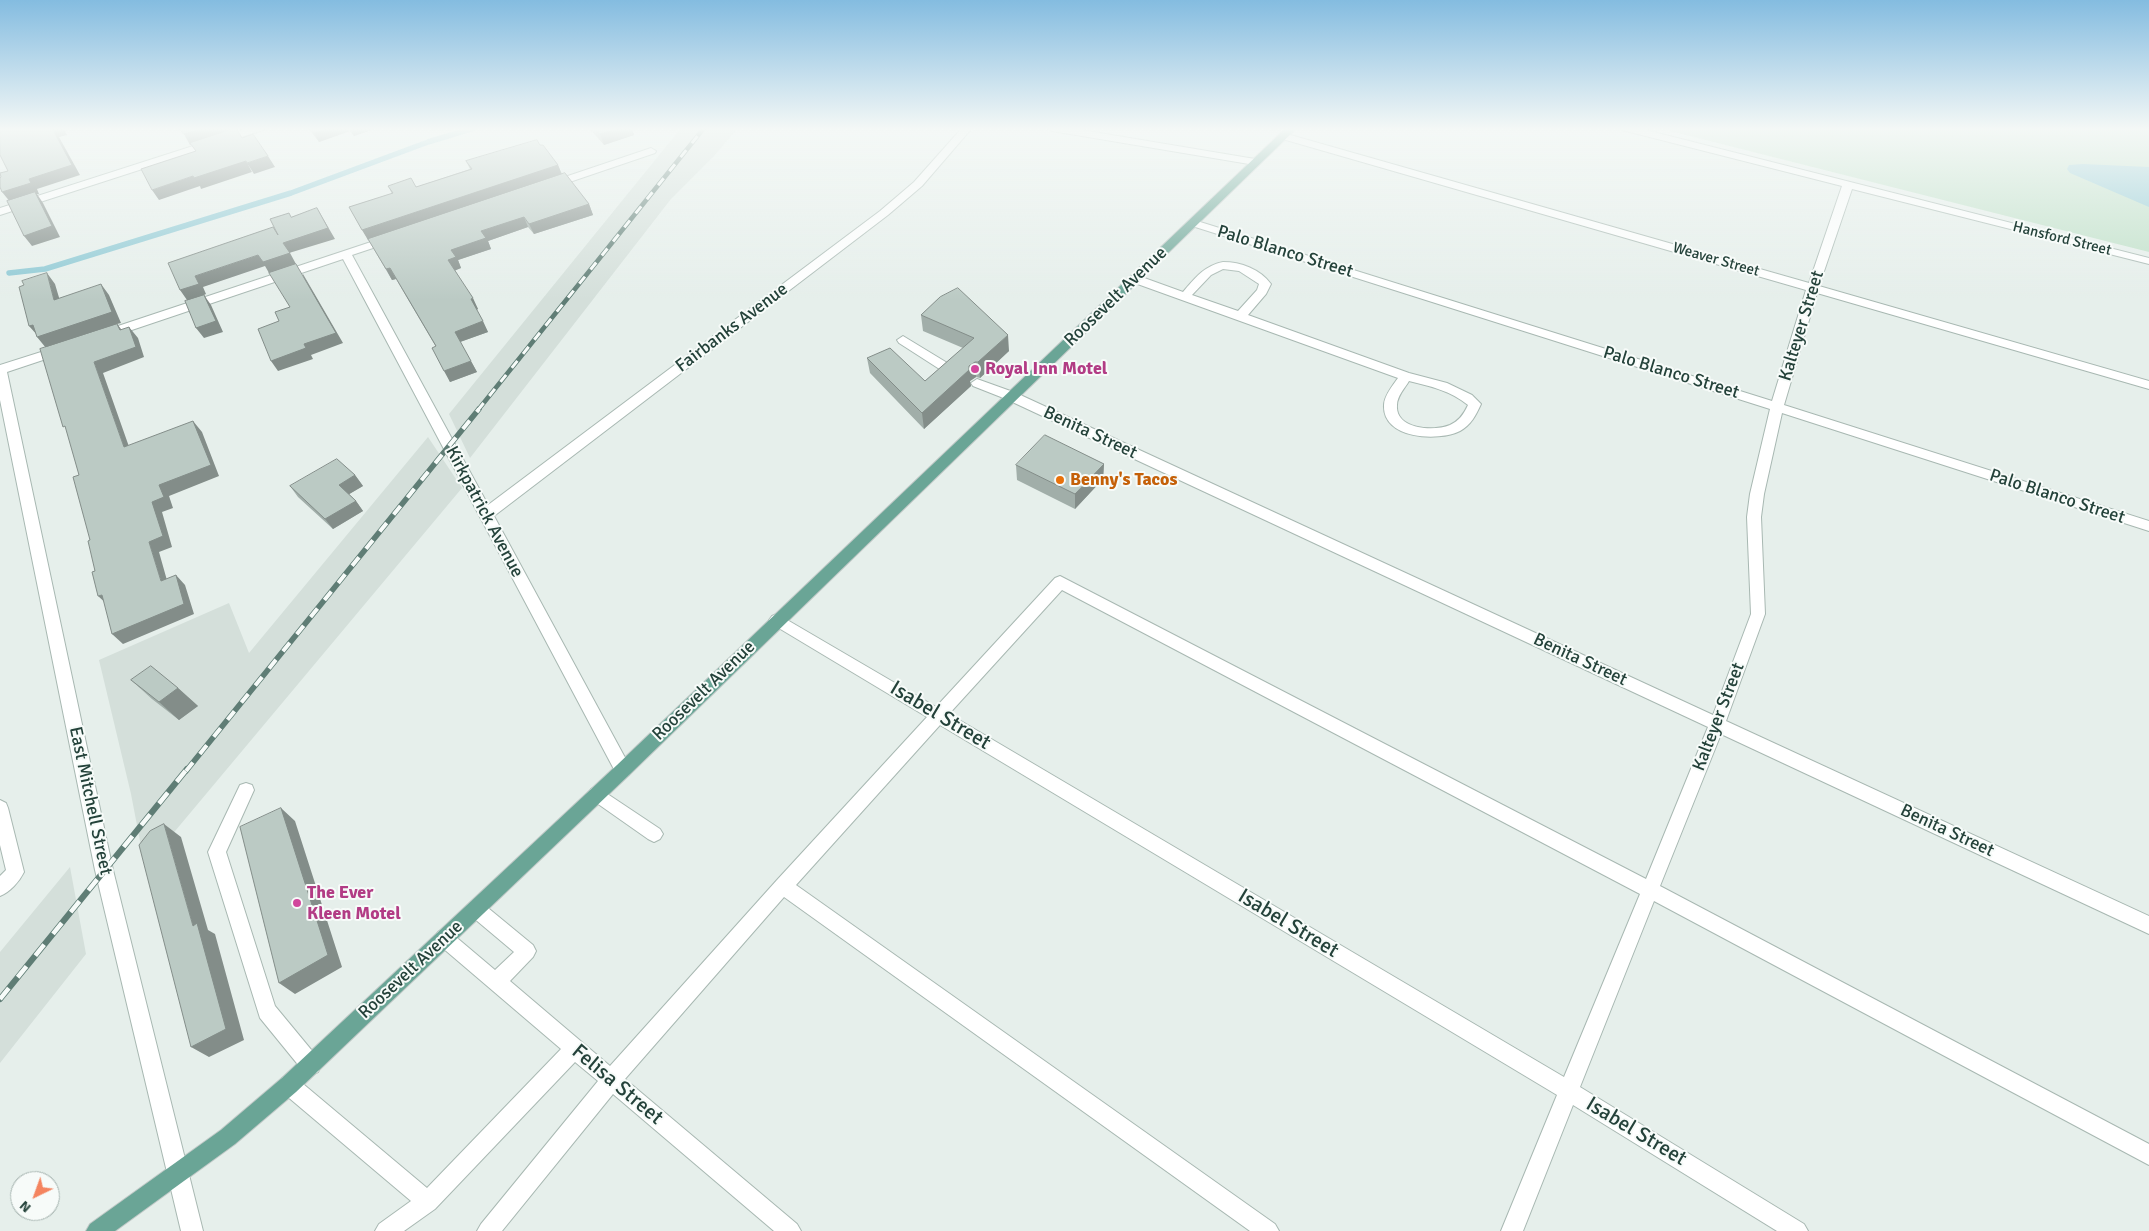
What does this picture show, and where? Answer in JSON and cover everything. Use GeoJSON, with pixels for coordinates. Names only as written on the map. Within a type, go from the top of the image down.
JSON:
{"type":"FeatureCollection","features":[{"type":"Feature","properties":{"kind":"main road","name":"Roosevelt Avenue"},"geometry":{"type":"LineString","coordinates":[[98,1231],[228,1137],[311,1065],[623,770],[777,620],[1232,185]]}},
{"type":"Feature","properties":{"kind":"street"},"geometry":{"type":"LineString","coordinates":[[0,212],[82,185]]}},
{"type":"Feature","properties":{"kind":"street"},"geometry":{"type":"LineString","coordinates":[[540,189],[550,185]]}},
{"type":"Feature","properties":{"kind":"street","name":"Fairbanks Avenue"},"geometry":{"type":"LineString","coordinates":[[486,514],[884,214],[916,185]]}},
{"type":"Feature","properties":{"kind":"street","name":"Weaver Street"},"geometry":{"type":"LineString","coordinates":[[1467,185],[2149,385]]}},
{"type":"Feature","properties":{"kind":"street","name":"Kalteyer Street"},"geometry":{"type":"LineString","coordinates":[[1512,1231],[1717,724],[1758,614],[1759,601],[1754,517],[1757,494],[1778,407],[1813,288],[1848,185]]}},
{"type":"Feature","properties":{"kind":"street","name":"Hansford Street"},"geometry":{"type":"LineString","coordinates":[[1850,185],[2149,262]]}},
{"type":"Feature","properties":{"kind":"street","name":"Palo Blanco Street"},"geometry":{"type":"LineString","coordinates":[[1193,223],[2149,526]]}},
{"type":"Feature","properties":{"kind":"street"},"geometry":{"type":"LineString","coordinates":[[94,338],[401,236]]}},
{"type":"Feature","properties":{"kind":"street","name":"Kirkpatrick Avenue"},"geometry":{"type":"LineString","coordinates":[[346,254],[623,770]]}},
{"type":"Feature","properties":{"kind":"street"},"geometry":{"type":"LineString","coordinates":[[1185,296],[1207,273],[1217,267],[1230,266],[1247,269],[1259,277],[1265,284],[1262,291],[1240,316]]}},
{"type":"Feature","properties":{"kind":"street"},"geometry":{"type":"LineString","coordinates":[[1136,279],[1406,376],[1450,388],[1466,396],[1475,404],[1472,415],[1462,426],[1428,434],[1414,431],[1397,422],[1391,416],[1390,405],[1406,376]]}},
{"type":"Feature","properties":{"kind":"street"},"geometry":{"type":"LineString","coordinates":[[903,340],[945,367]]}},
{"type":"Feature","properties":{"kind":"street"},"geometry":{"type":"LineString","coordinates":[[0,369],[75,345]]}},
{"type":"Feature","properties":{"kind":"street","name":"East Mitchell Street"},"geometry":{"type":"LineString","coordinates":[[0,369],[104,870],[180,1173],[192,1231]]}},
{"type":"Feature","properties":{"kind":"street","name":"Benita Street"},"geometry":{"type":"LineString","coordinates":[[977,383],[1011,396],[2149,925]]}},
{"type":"Feature","properties":{"kind":"street"},"geometry":{"type":"LineString","coordinates":[[488,1231],[611,1080],[783,886],[1060,582],[1650,890],[2149,1155]]}},
{"type":"Feature","properties":{"kind":"street","name":"Isabel Street"},"geometry":{"type":"LineString","coordinates":[[777,620],[1569,1091],[1797,1231]]}},
{"type":"Feature","properties":{"kind":"street"},"geometry":{"type":"LineString","coordinates":[[246,790],[217,852],[267,1011],[311,1065]]}},
{"type":"Feature","properties":{"kind":"street"},"geometry":{"type":"LineString","coordinates":[[597,794],[654,834]]}},
{"type":"Feature","properties":{"kind":"street"},"geometry":{"type":"LineString","coordinates":[[0,808],[15,872],[0,888]]}},
{"type":"Feature","properties":{"kind":"street"},"geometry":{"type":"LineString","coordinates":[[783,886],[1268,1231]]}},
{"type":"Feature","properties":{"kind":"street"},"geometry":{"type":"LineString","coordinates":[[476,909],[527,951],[496,982]]}},
{"type":"Feature","properties":{"kind":"street","name":"Felisa Street"},"geometry":{"type":"LineString","coordinates":[[444,938],[790,1231]]}},
{"type":"Feature","properties":{"kind":"street"},"geometry":{"type":"LineString","coordinates":[[386,1231],[428,1202],[575,1048]]}},
{"type":"Feature","properties":{"kind":"street"},"geometry":{"type":"LineString","coordinates":[[289,1085],[428,1202]]}},
{"type":"Feature","properties":{"kind":"shaded area"},"geometry":{"type":"Polygon","coordinates":[[[634,185],[685,185],[671,199],[470,458],[449,414],[634,185]]]}},
{"type":"Feature","properties":{"kind":"shaded area"},"geometry":{"type":"Polygon","coordinates":[[[428,437],[462,488],[145,867],[131,794],[99,660],[229,603],[249,653],[428,437]]]}},
{"type":"Feature","properties":{"kind":"shaded area"},"geometry":{"type":"Polygon","coordinates":[[[70,867],[86,954],[0,1063],[0,952],[70,867]]]}},
{"type":"Feature","properties":{"kind":"green space"},"geometry":{"type":"Polygon","coordinates":[[[1885,185],[2149,185],[2149,252],[1885,185]]]}},
{"type":"Feature","properties":{"kind":"water"},"geometry":{"type":"Polygon","coordinates":[[[2099,185],[2149,185],[2149,207],[2099,185]]]}},
{"type":"Feature","properties":{"kind":"building"},"geometry":{"type":"Polygon","coordinates":[[[0,185],[23,185],[2,192],[0,185]]]}},
{"type":"Feature","properties":{"kind":"building"},"geometry":{"type":"Polygon","coordinates":[[[150,185],[165,185],[152,190],[150,185]]]}},
{"type":"Feature","properties":{"kind":"building"},"geometry":{"type":"Polygon","coordinates":[[[390,185],[416,187],[496,185],[362,230],[349,207],[393,193],[388,186],[390,185]]]}},
{"type":"Feature","properties":{"kind":"building"},"geometry":{"type":"Polygon","coordinates":[[[528,185],[575,185],[589,204],[529,224],[524,217],[481,231],[486,238],[451,250],[456,257],[448,260],[473,298],[471,299],[483,321],[455,332],[471,361],[444,371],[432,348],[436,346],[390,268],[386,269],[368,239],[528,185]]]}},
{"type":"Feature","properties":{"kind":"building"},"geometry":{"type":"Polygon","coordinates":[[[35,192],[52,226],[24,236],[7,201],[35,192]]]}},
{"type":"Feature","properties":{"kind":"building"},"geometry":{"type":"Polygon","coordinates":[[[317,208],[328,228],[283,243],[290,253],[263,262],[258,255],[195,276],[199,284],[180,290],[168,263],[273,227],[278,235],[270,219],[289,213],[291,217],[317,208]]]}},
{"type":"Feature","properties":{"kind":"building"},"geometry":{"type":"Polygon","coordinates":[[[296,264],[336,333],[304,344],[306,348],[271,361],[258,329],[279,321],[275,312],[290,307],[269,273],[296,264]]]}},
{"type":"Feature","properties":{"kind":"building"},"geometry":{"type":"Polygon","coordinates":[[[47,273],[54,300],[101,284],[112,312],[37,337],[33,325],[29,326],[19,287],[24,285],[22,281],[47,273]]]}},
{"type":"Feature","properties":{"kind":"building"},"geometry":{"type":"Polygon","coordinates":[[[958,288],[1008,335],[978,362],[969,366],[969,370],[922,413],[867,358],[890,348],[925,381],[974,338],[921,315],[940,297],[958,288]]]}},
{"type":"Feature","properties":{"kind":"building"},"geometry":{"type":"Polygon","coordinates":[[[204,295],[216,321],[196,328],[185,301],[204,295]]]}},
{"type":"Feature","properties":{"kind":"building"},"geometry":{"type":"Polygon","coordinates":[[[117,324],[120,330],[129,327],[136,347],[94,362],[124,447],[193,421],[211,465],[159,485],[164,497],[152,502],[163,536],[149,542],[161,581],[176,575],[184,604],[112,634],[102,595],[98,596],[92,572],[95,571],[88,541],[90,540],[73,477],[79,475],[40,349],[117,324]]]}},
{"type":"Feature","properties":{"kind":"building"},"geometry":{"type":"Polygon","coordinates":[[[1045,435],[1104,464],[1075,494],[1016,465],[1045,435]]]}},
{"type":"Feature","properties":{"kind":"building"},"geometry":{"type":"Polygon","coordinates":[[[337,459],[355,475],[339,485],[356,501],[325,519],[290,486],[337,459]]]}},
{"type":"Feature","properties":{"kind":"building"},"geometry":{"type":"Polygon","coordinates":[[[151,666],[178,688],[159,702],[131,680],[151,666]]]}},
{"type":"Feature","properties":{"kind":"building","name":"The Ever Kleen Motel"},"geometry":{"type":"Polygon","coordinates":[[[281,808],[328,955],[279,983],[240,827],[281,808]]]}},
{"type":"Feature","properties":{"kind":"building"},"geometry":{"type":"Polygon","coordinates":[[[164,824],[193,926],[197,923],[226,1029],[191,1047],[139,845],[150,831],[164,824]]]}},
{"type":"Feature","properties":{"kind":"waterway"},"geometry":{"type":"LineString","coordinates":[[9,273],[45,269],[311,185]]}},
{"type":"Feature","properties":{"kind":"railway"},"geometry":{"type":"LineString","coordinates":[[478,410],[658,185]]}},
{"type":"Feature","properties":{"kind":"railway"},"geometry":{"type":"LineString","coordinates":[[186,771],[479,409]]}},
{"type":"Feature","properties":{"kind":"railway"},"geometry":{"type":"LineString","coordinates":[[0,999],[187,769]]}},
{"type":"Feature","properties":{"kind":"place","name":"Royal Inn Motel"},"geometry":{"type":"Point","coordinates":[975,369]}},
{"type":"Feature","properties":{"kind":"place","name":"Benny's Tacos"},"geometry":{"type":"Point","coordinates":[1060,480]}},
{"type":"Feature","properties":{"kind":"place","name":"The Ever Kleen Motel"},"geometry":{"type":"Point","coordinates":[297,903]}}]}
